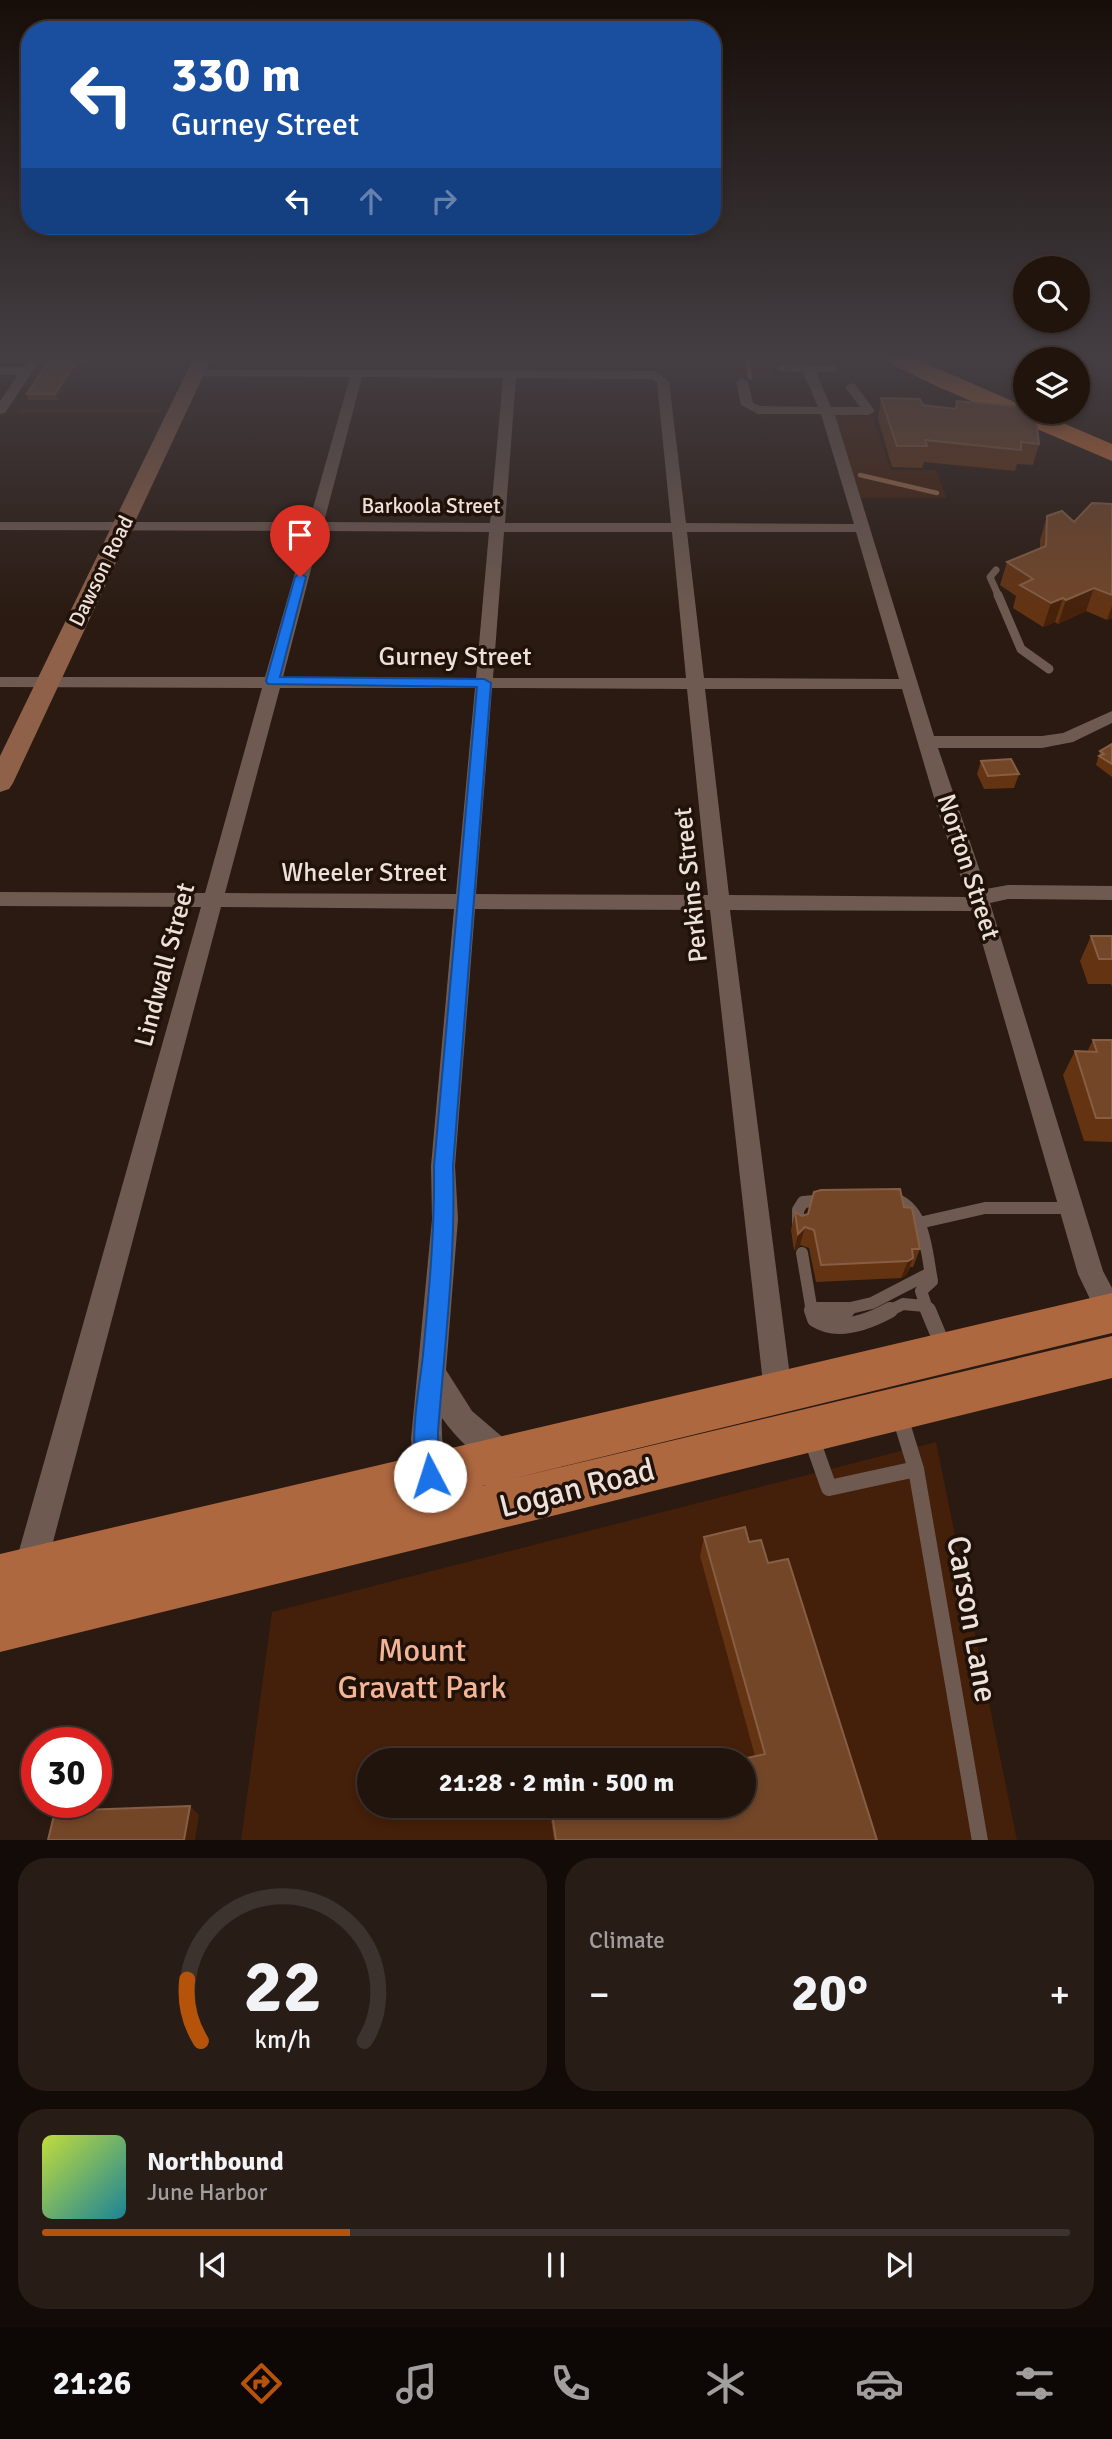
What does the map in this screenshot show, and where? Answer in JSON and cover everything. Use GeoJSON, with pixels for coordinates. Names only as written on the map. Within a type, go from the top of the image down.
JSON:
{"type":"FeatureCollection","features":[{"type":"Feature","properties":{"kind":"highway"},"geometry":{"type":"LineString","coordinates":[[1093,445],[1112,453]]}},
{"type":"Feature","properties":{"kind":"main road","name":"Dawson Road"},"geometry":{"type":"LineString","coordinates":[[0,783],[162,445]]}},
{"type":"Feature","properties":{"kind":"main road","name":"Logan Road"},"geometry":{"type":"LineString","coordinates":[[0,1627],[433,1499],[505,1458],[1111,1314]]}},
{"type":"Feature","properties":{"kind":"main road","name":"Logan Road"},"geometry":{"type":"LineString","coordinates":[[14,1575],[808,1430],[1112,1357]]}},
{"type":"Feature","properties":{"kind":"street","name":"Lindwall Street"},"geometry":{"type":"LineString","coordinates":[[14,1575],[211,899],[337,445]]}},
{"type":"Feature","properties":{"kind":"street"},"geometry":{"type":"LineString","coordinates":[[433,1499],[426,1439],[445,1219],[443,1166],[504,445]]}},
{"type":"Feature","properties":{"kind":"street","name":"Perkins Street"},"geometry":{"type":"LineString","coordinates":[[670,445],[719,902],[778,1392]]}},
{"type":"Feature","properties":{"kind":"street","name":"Norton Street"},"geometry":{"type":"LineString","coordinates":[[837,445],[927,742],[1042,1103],[1091,1274],[1111,1314]]}},
{"type":"Feature","properties":{"kind":"street","name":"Barkoola Street"},"geometry":{"type":"LineString","coordinates":[[0,526],[863,528]]}},
{"type":"Feature","properties":{"kind":"street","name":"Gurney Street"},"geometry":{"type":"LineString","coordinates":[[0,682],[910,684]]}},
{"type":"Feature","properties":{"kind":"street"},"geometry":{"type":"LineString","coordinates":[[927,742],[1042,742],[1067,738],[1112,716]]}},
{"type":"Feature","properties":{"kind":"street","name":"Wheeler Street"},"geometry":{"type":"LineString","coordinates":[[0,899],[978,901],[1008,892],[1112,893]]}},
{"type":"Feature","properties":{"kind":"street"},"geometry":{"type":"LineString","coordinates":[[432,1372],[450,1409],[461,1423],[505,1458]]}},
{"type":"Feature","properties":{"kind":"lane"},"geometry":{"type":"LineString","coordinates":[[996,570],[990,578],[1021,649],[1049,669]]}},
{"type":"Feature","properties":{"kind":"lane"},"geometry":{"type":"LineString","coordinates":[[876,1198],[903,1199],[912,1208],[919,1223],[931,1277],[921,1291],[947,1353]]}},
{"type":"Feature","properties":{"kind":"lane"},"geometry":{"type":"LineString","coordinates":[[798,1225],[796,1211],[799,1204],[805,1200],[840,1200]]}},
{"type":"Feature","properties":{"kind":"lane"},"geometry":{"type":"LineString","coordinates":[[919,1223],[985,1208],[1071,1208]]}},
{"type":"Feature","properties":{"kind":"lane"},"geometry":{"type":"LineString","coordinates":[[802,1253],[811,1309],[818,1323],[831,1328],[876,1318],[903,1304],[926,1306]]}},
{"type":"Feature","properties":{"kind":"lane"},"geometry":{"type":"LineString","coordinates":[[811,1309],[831,1313],[872,1303],[931,1277]]}},
{"type":"Feature","properties":{"kind":"lane","name":"Carson Lane"},"geometry":{"type":"LineString","coordinates":[[897,1409],[916,1469],[980,1840]]}},
{"type":"Feature","properties":{"kind":"lane"},"geometry":{"type":"LineString","coordinates":[[808,1430],[829,1488],[916,1469]]}},
{"type":"Feature","properties":{"kind":"green space"},"geometry":{"type":"Polygon","coordinates":[[[843,445],[883,445],[891,470],[936,470],[947,498],[860,498],[843,445]]]}},
{"type":"Feature","properties":{"kind":"green space","name":"Mount Gravatt Park"},"geometry":{"type":"Polygon","coordinates":[[[936,1442],[1017,1840],[241,1840],[272,1612],[936,1442]]]}},
{"type":"Feature","properties":{"kind":"building"},"geometry":{"type":"Polygon","coordinates":[[[897,445],[927,445],[897,446],[897,445]]]}},
{"type":"Feature","properties":{"kind":"building"},"geometry":{"type":"Polygon","coordinates":[[[972,445],[1021,445],[1021,450],[972,445]]]}},
{"type":"Feature","properties":{"kind":"building"},"geometry":{"type":"Polygon","coordinates":[[[1092,503],[1112,504],[1112,595],[1094,588],[1066,600],[1063,598],[1051,603],[1020,585],[1033,579],[1007,562],[1046,546],[1047,516],[1062,511],[1074,522],[1092,503]]]}},
{"type":"Feature","properties":{"kind":"building"},"geometry":{"type":"Polygon","coordinates":[[[1112,744],[1112,764],[1099,756],[1104,754],[1100,751],[1112,744]]]}},
{"type":"Feature","properties":{"kind":"building"},"geometry":{"type":"Polygon","coordinates":[[[1011,759],[1019,774],[988,776],[981,761],[1011,759]]]}},
{"type":"Feature","properties":{"kind":"building"},"geometry":{"type":"Polygon","coordinates":[[[1091,936],[1112,936],[1112,959],[1099,959],[1091,936]]]}},
{"type":"Feature","properties":{"kind":"building"},"geometry":{"type":"Polygon","coordinates":[[[1093,1040],[1112,1040],[1112,1118],[1096,1118],[1075,1051],[1097,1052],[1093,1040]]]}},
{"type":"Feature","properties":{"kind":"building"},"geometry":{"type":"Polygon","coordinates":[[[900,1189],[904,1207],[912,1208],[920,1249],[912,1249],[913,1258],[908,1261],[821,1265],[814,1230],[805,1227],[798,1234],[795,1212],[802,1216],[808,1214],[814,1192],[900,1189]]]}},
{"type":"Feature","properties":{"kind":"building"},"geometry":{"type":"Polygon","coordinates":[[[745,1527],[749,1542],[761,1540],[768,1563],[788,1559],[877,1840],[556,1840],[553,1818],[756,1818],[756,1756],[765,1754],[704,1537],[745,1527]]]}},
{"type":"Feature","properties":{"kind":"building"},"geometry":{"type":"Polygon","coordinates":[[[190,1806],[184,1840],[48,1840],[53,1818],[112,1818],[112,1809],[190,1806]]]}},
{"type":"Feature","properties":{"kind":"waterway"},"geometry":{"type":"LineString","coordinates":[[860,475],[937,493]]}},
{"type":"Feature","properties":{"kind":"route"},"geometry":{"type":"LineString","coordinates":[[300,577],[272,681],[484,683],[443,1166],[445,1219],[426,1439],[430,1476]]}}]}
